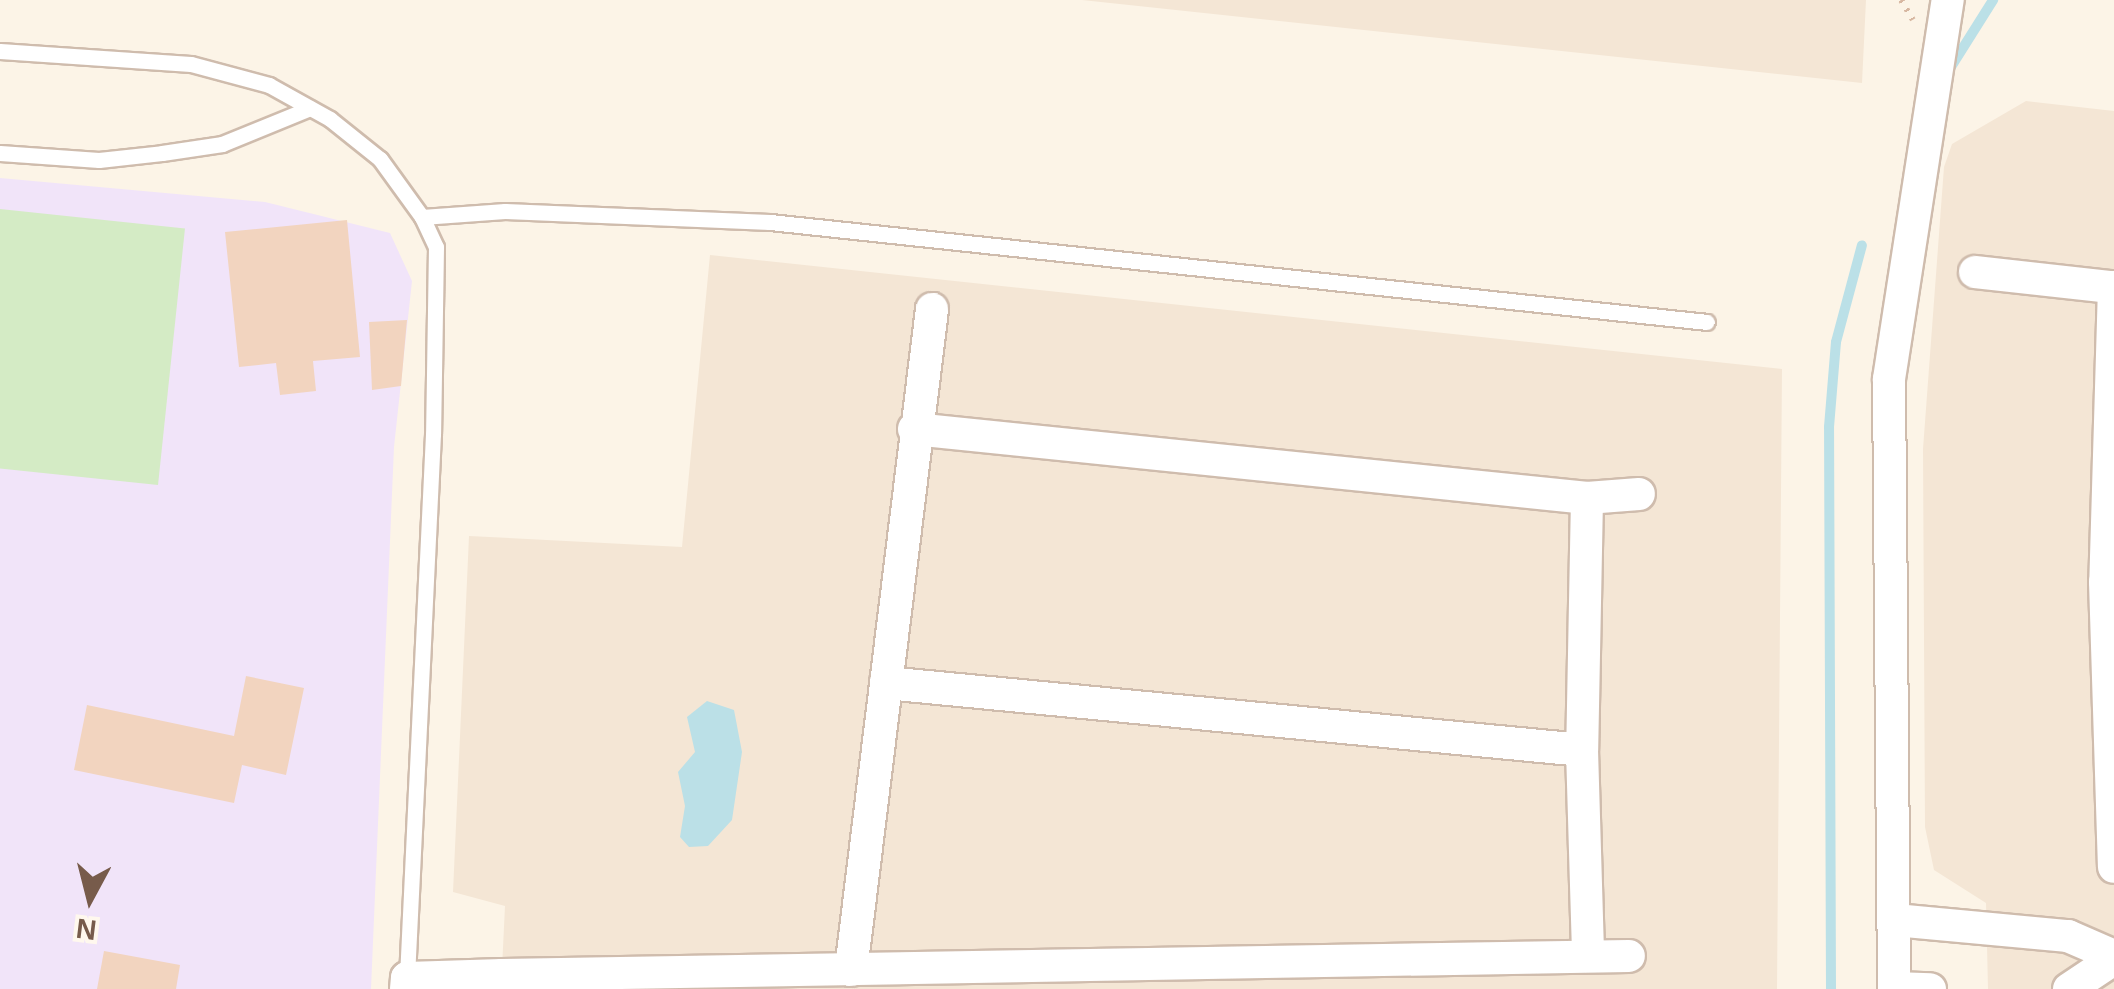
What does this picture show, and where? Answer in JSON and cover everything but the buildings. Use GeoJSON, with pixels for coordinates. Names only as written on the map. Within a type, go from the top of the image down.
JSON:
{"type":"FeatureCollection","features":[{"type":"Feature","properties":{"kind":"street"},"geometry":{"type":"LineString","coordinates":[[1930,989],[1894,989],[1889,379],[1948,0]]}},
{"type":"Feature","properties":{"kind":"street"},"geometry":{"type":"LineString","coordinates":[[1974,272],[2113,287],[2109,582],[2114,867]]}},
{"type":"Feature","properties":{"kind":"street"},"geometry":{"type":"LineString","coordinates":[[851,970],[914,429],[932,310]]}},
{"type":"Feature","properties":{"kind":"street"},"geometry":{"type":"LineString","coordinates":[[914,429],[1587,498],[1639,494]]}},
{"type":"Feature","properties":{"kind":"street"},"geometry":{"type":"LineString","coordinates":[[1587,498],[1582,750],[1588,956]]}},
{"type":"Feature","properties":{"kind":"street"},"geometry":{"type":"LineString","coordinates":[[886,683],[1582,750]]}},
{"type":"Feature","properties":{"kind":"street"},"geometry":{"type":"LineString","coordinates":[[1895,920],[2068,936],[2114,958],[2069,989]]}},
{"type":"Feature","properties":{"kind":"street"},"geometry":{"type":"LineString","coordinates":[[406,984],[851,970],[1629,956]]}},
{"type":"Feature","properties":{"kind":"lane"},"geometry":{"type":"LineString","coordinates":[[0,52],[191,64],[269,85],[310,108],[380,160],[422,216],[436,248],[433,434],[406,984]]}},
{"type":"Feature","properties":{"kind":"lane"},"geometry":{"type":"LineString","coordinates":[[0,153],[99,160],[162,153],[222,144],[310,108]]}},
{"type":"Feature","properties":{"kind":"lane"},"geometry":{"type":"LineString","coordinates":[[422,216],[505,211],[770,222],[1707,322]]}},
{"type":"Feature","properties":{"kind":"shaded area"},"geometry":{"type":"Polygon","coordinates":[[[1082,0],[1866,0],[1862,83],[1082,0]]]}},
{"type":"Feature","properties":{"kind":"shaded area"},"geometry":{"type":"Polygon","coordinates":[[[2026,101],[2114,111],[2114,989],[1988,989],[1986,903],[1934,870],[1925,827],[1923,449],[1944,167],[1952,144],[2026,101]]]}},
{"type":"Feature","properties":{"kind":"shaded area"},"geometry":{"type":"Polygon","coordinates":[[[0,178],[265,202],[390,233],[412,281],[394,447],[371,989],[0,989],[0,178]]]}},
{"type":"Feature","properties":{"kind":"shaded area"},"geometry":{"type":"Polygon","coordinates":[[[710,255],[1782,369],[1777,989],[501,989],[505,906],[453,892],[469,536],[682,547],[710,255]]]}},
{"type":"Feature","properties":{"kind":"green space"},"geometry":{"type":"Polygon","coordinates":[[[0,209],[185,228],[158,485],[0,468],[0,209]]]}},
{"type":"Feature","properties":{"kind":"water"},"geometry":{"type":"Polygon","coordinates":[[[707,701],[734,710],[742,752],[732,820],[708,846],[689,847],[680,837],[685,806],[678,772],[695,752],[687,717],[707,701]]]}},
{"type":"Feature","properties":{"kind":"waterway"},"geometry":{"type":"LineString","coordinates":[[1949,70],[1993,0]]}},
{"type":"Feature","properties":{"kind":"waterway"},"geometry":{"type":"LineString","coordinates":[[1831,989],[1829,427],[1836,342],[1862,245]]}}]}
